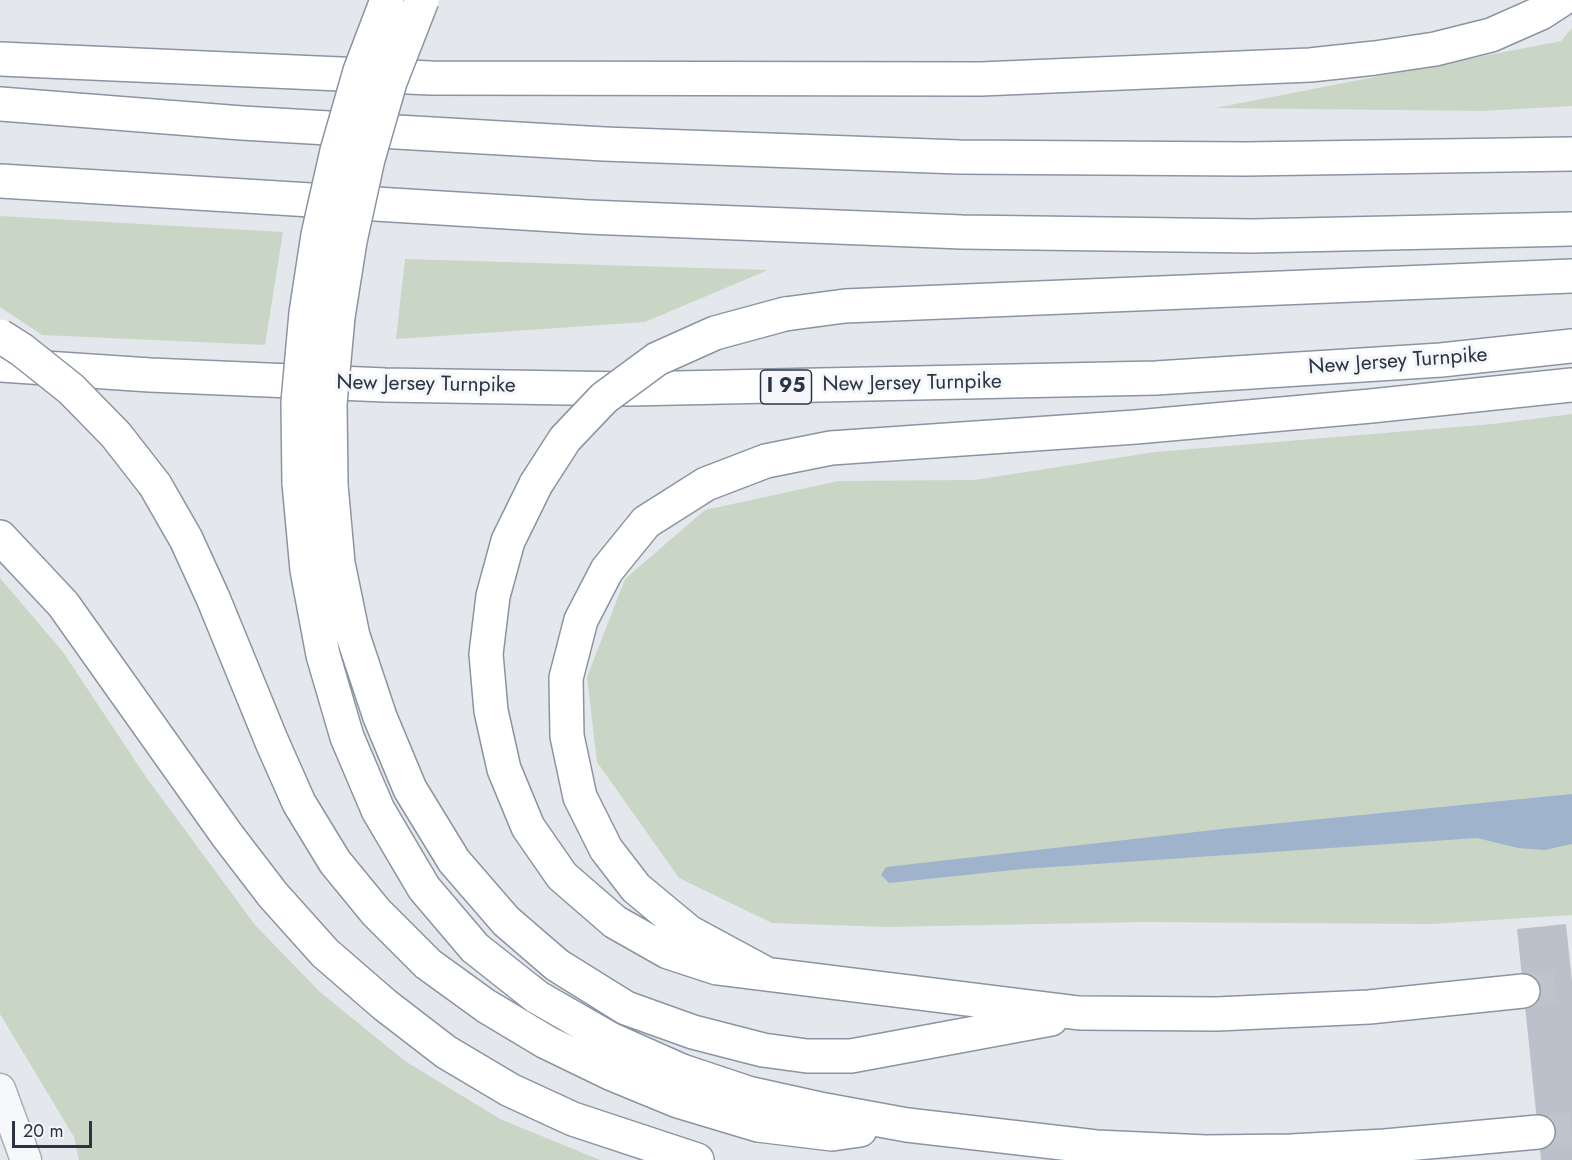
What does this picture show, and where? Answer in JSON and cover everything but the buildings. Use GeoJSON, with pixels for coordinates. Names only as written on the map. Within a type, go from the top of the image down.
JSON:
{"type":"FeatureCollection","features":[{"type":"Feature","properties":{"kind":"highway"},"geometry":{"type":"LineString","coordinates":[[387,0],[360,71],[318,235],[306,313],[298,402],[299,483],[309,580],[323,655],[347,737],[378,810],[424,888],[475,948],[537,998],[610,1039],[682,1071],[748,1093],[907,1125],[1096,1148],[1205,1156],[1384,1146],[1538,1132]]}},
{"type":"Feature","properties":{"kind":"highway"},"geometry":{"type":"LineString","coordinates":[[422,0],[390,82],[368,159],[350,241],[338,317],[330,404],[331,485],[338,563],[353,636],[380,717],[410,789],[454,861],[506,921],[557,965],[626,1008],[693,1032],[763,1050],[807,1056],[851,1056],[1079,1013]]}},
{"type":"Feature","properties":{"kind":"highway"},"geometry":{"type":"LineString","coordinates":[[0,59],[431,78],[981,79],[1310,65],[1435,49],[1491,36],[1541,14],[1561,0]]}},
{"type":"Feature","properties":{"kind":"highway"},"geometry":{"type":"LineString","coordinates":[[0,104],[242,123],[604,144],[959,157],[1246,159],[1572,154]]}},
{"type":"Feature","properties":{"kind":"highway"},"geometry":{"type":"LineString","coordinates":[[0,181],[564,216],[962,232],[1252,236],[1572,229]]}},
{"type":"Feature","properties":{"kind":"highway"},"geometry":{"type":"LineString","coordinates":[[1524,991],[1357,1007],[1217,1014],[1079,1013],[717,968],[668,952],[615,922],[562,876],[528,827],[504,770],[491,711],[486,654],[493,596],[508,541],[536,484],[565,439],[604,398],[657,359],[715,333],[785,314],[845,306],[1572,276]]}},
{"type":"Feature","properties":{"kind":"highway"},"geometry":{"type":"LineString","coordinates":[[0,336],[22,350],[71,389],[116,435],[155,485],[186,539],[213,598],[299,802],[335,862],[376,912],[428,964],[486,1006],[546,1042],[610,1074],[678,1101],[758,1125],[832,1134],[907,1125]]}},
{"type":"Feature","properties":{"kind":"highway","name":"New Jersey Turnpike"},"geometry":{"type":"LineString","coordinates":[[0,365],[150,375],[385,386],[629,389],[1156,378],[1441,360],[1572,346]]}},
{"type":"Feature","properties":{"kind":"highway"},"geometry":{"type":"LineString","coordinates":[[763,972],[689,932],[636,888],[606,849],[580,797],[567,736],[566,678],[586,610],[607,570],[646,522],[706,484],[766,461],[831,448],[1171,424],[1572,385]]}},
{"type":"Feature","properties":{"kind":"highway"},"geometry":{"type":"LineString","coordinates":[[0,537],[63,604],[227,835],[273,895],[325,953],[385,1005],[446,1052],[510,1090],[573,1119],[697,1160]]}},
{"type":"Feature","properties":{"kind":"highway"},"geometry":{"type":"LineString","coordinates":[[1045,1160],[1096,1148]]}},
{"type":"Feature","properties":{"kind":"lane"},"geometry":{"type":"LineString","coordinates":[[0,1089],[26,1160]]}},
{"type":"Feature","properties":{"kind":"green space"},"geometry":{"type":"Polygon","coordinates":[[[1572,28],[1572,106],[1483,111],[1215,108],[1561,41],[1572,28]]]}},
{"type":"Feature","properties":{"kind":"green space"},"geometry":{"type":"Polygon","coordinates":[[[0,216],[283,232],[265,345],[42,335],[0,307],[0,216]]]}},
{"type":"Feature","properties":{"kind":"green space"},"geometry":{"type":"Polygon","coordinates":[[[405,259],[768,270],[645,322],[396,339],[405,259]]]}},
{"type":"Feature","properties":{"kind":"green space"},"geometry":{"type":"Polygon","coordinates":[[[1572,414],[1572,915],[1431,924],[1142,922],[887,927],[772,923],[679,878],[597,762],[587,677],[625,579],[705,510],[839,481],[974,480],[1155,452],[1493,424],[1572,414]]]}},
{"type":"Feature","properties":{"kind":"green space"},"geometry":{"type":"Polygon","coordinates":[[[0,578],[63,652],[146,777],[255,925],[320,992],[405,1061],[500,1119],[600,1160],[79,1160],[74,1137],[0,1014],[0,578]]]}},
{"type":"Feature","properties":{"kind":"water"},"geometry":{"type":"Polygon","coordinates":[[[1572,794],[1572,844],[1545,850],[1518,848],[1477,838],[1023,869],[889,883],[881,875],[886,867],[1231,828],[1572,794]]]}},
{"type":"Feature","properties":{"kind":"tunnel"},"geometry":{"type":"LineString","coordinates":[[1523,991],[1572,985]]}},
{"type":"Feature","properties":{"kind":"tunnel"},"geometry":{"type":"LineString","coordinates":[[1538,1132],[1572,1129]]}}]}
